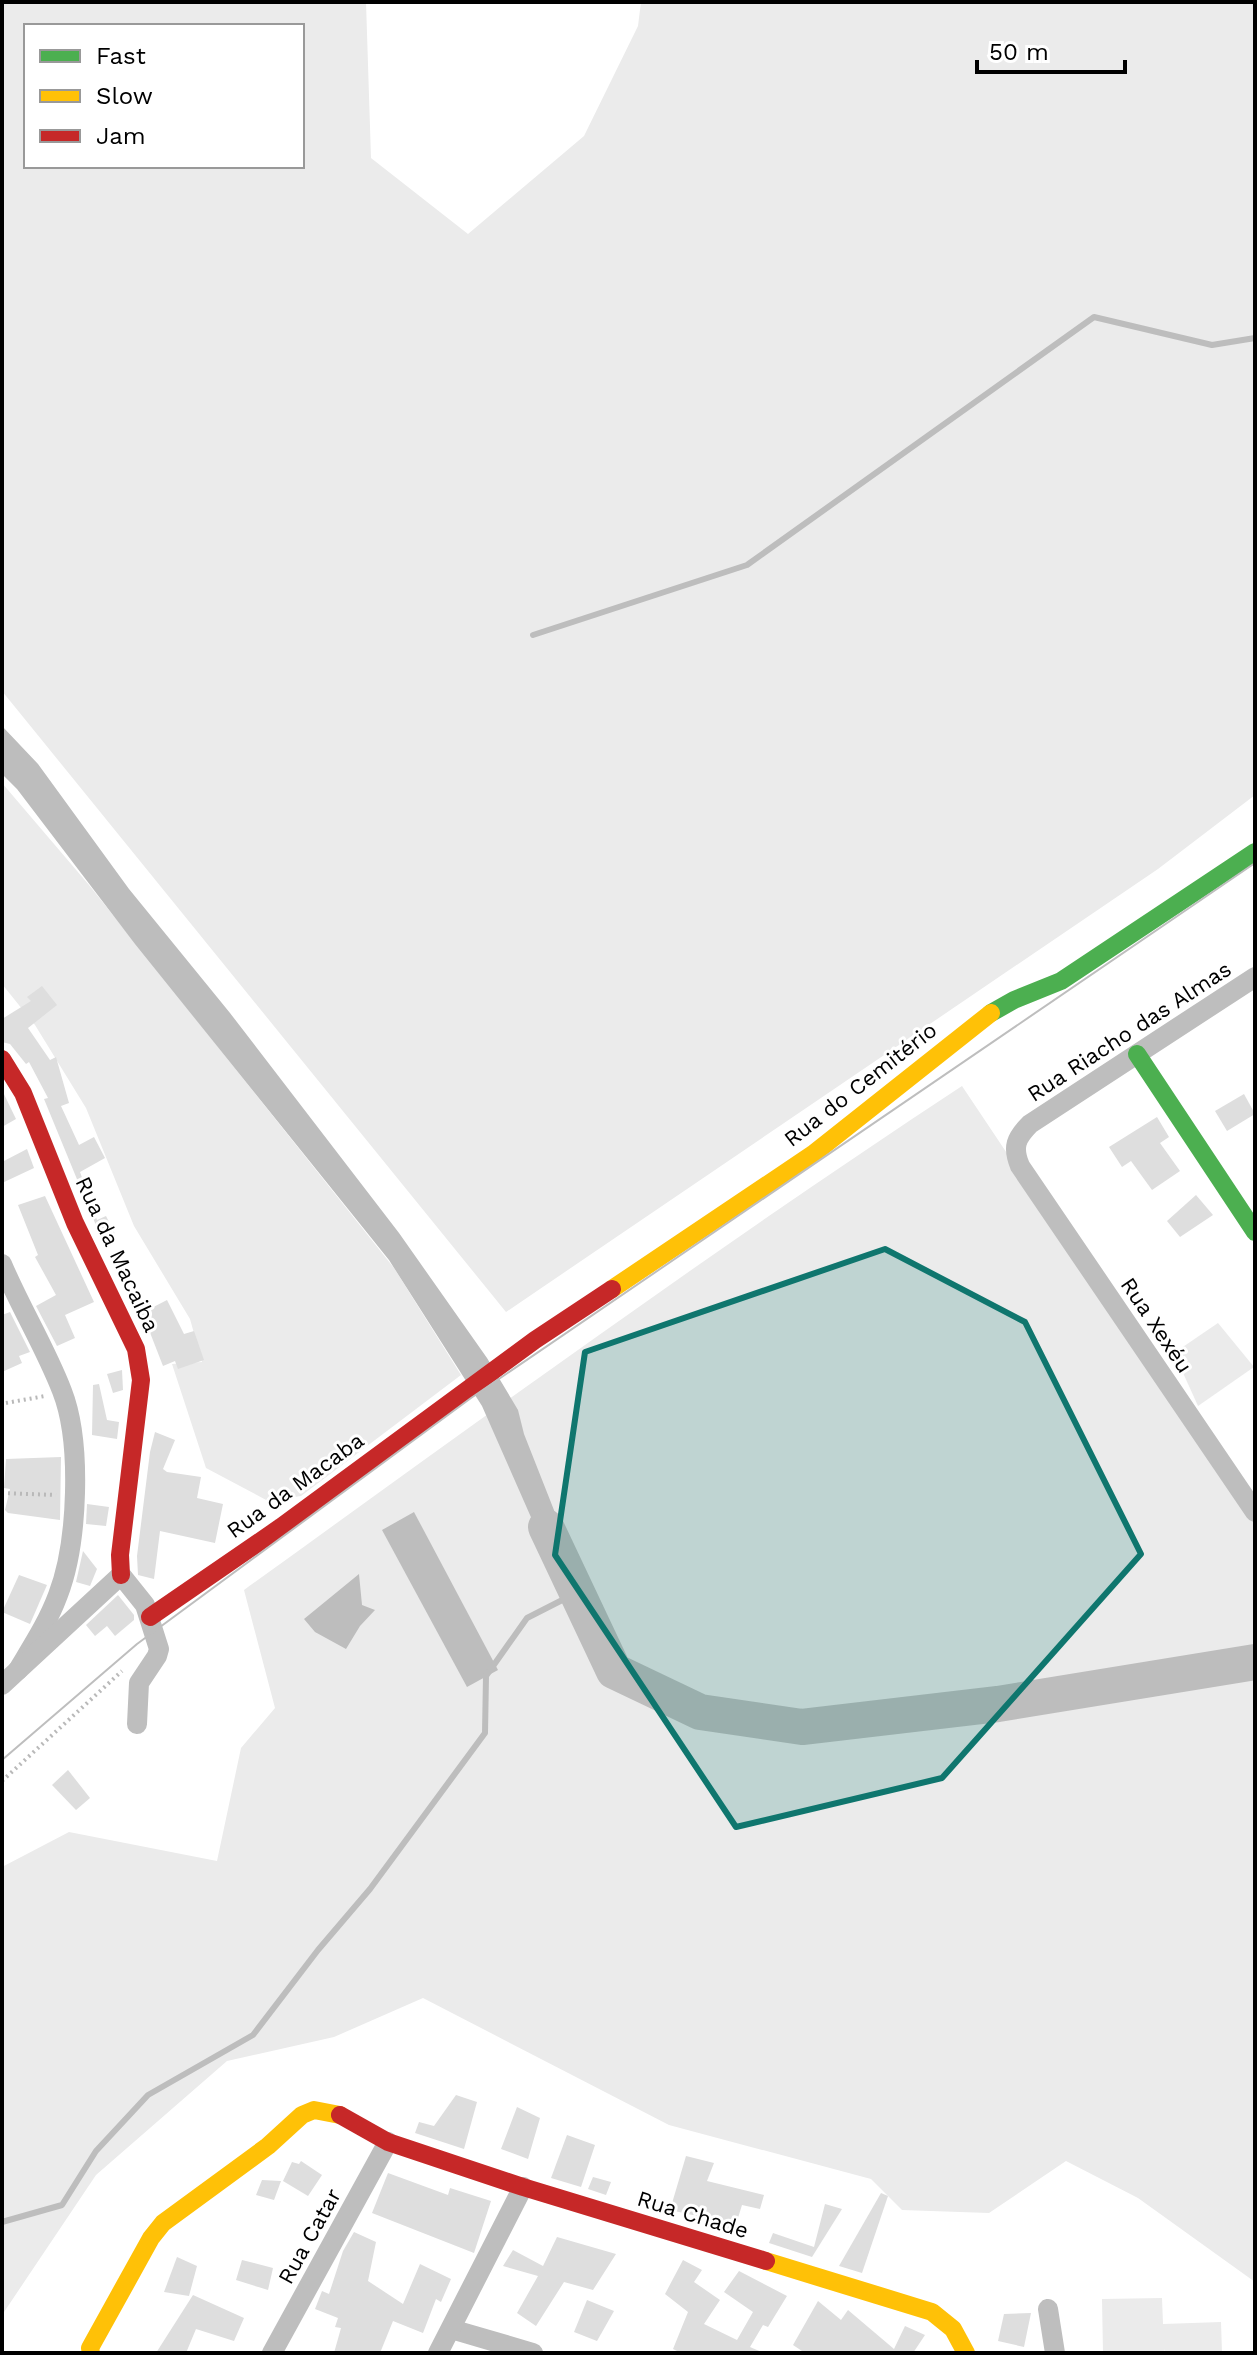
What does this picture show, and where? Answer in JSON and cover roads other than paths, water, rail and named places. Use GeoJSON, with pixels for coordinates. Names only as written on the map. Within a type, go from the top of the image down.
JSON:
{"type":"FeatureCollection","features":[{"type":"Feature","properties":{"kind":"street","name":"Rua do Cemitério"},"geometry":{"type":"LineString","coordinates":[[467,1388],[813,1154],[883,1101],[981,1019],[1014,1000],[1061,981],[1255,852]]}},
{"type":"Feature","properties":{"kind":"street","name":"Rua Riacho das Almas"},"geometry":{"type":"LineString","coordinates":[[1020,1166],[1014,1152],[1015,1142],[1030,1124],[1255,977]]}},
{"type":"Feature","properties":{"kind":"street"},"geometry":{"type":"LineString","coordinates":[[1137,1054],[1255,1232]]}},
{"type":"Feature","properties":{"kind":"street","name":"Rua da Macaiba"},"geometry":{"type":"LineString","coordinates":[[2,1059],[13,1073],[67,1204],[140,1363],[141,1380],[120,1555],[121,1575]]}},
{"type":"Feature","properties":{"kind":"street","name":"Rua Xexéu"},"geometry":{"type":"LineString","coordinates":[[1020,1166],[1255,1512]]}},
{"type":"Feature","properties":{"kind":"street"},"geometry":{"type":"LineString","coordinates":[[2,1264],[63,1393],[73,1441],[74,1496],[69,1550],[59,1592],[46,1624],[18,1670]]}},
{"type":"Feature","properties":{"kind":"street","name":"Rua da Macaba"},"geometry":{"type":"LineString","coordinates":[[150,1617],[281,1527],[467,1388]]}},
{"type":"Feature","properties":{"kind":"street"},"geometry":{"type":"LineString","coordinates":[[2,1685],[121,1575],[139,1594],[150,1617],[159,1653],[139,1683],[137,1724]]}},
{"type":"Feature","properties":{"kind":"street","name":"Rua Chade"},"geometry":{"type":"LineString","coordinates":[[91,2353],[90,2348],[151,2238],[163,2223],[268,2146],[302,2115],[314,2110],[335,2113],[388,2142],[523,2187],[932,2312],[948,2322],[959,2335],[966,2353]]}},
{"type":"Feature","properties":{"kind":"street","name":"Rua Catar"},"geometry":{"type":"LineString","coordinates":[[272,2353],[388,2142]]}},
{"type":"Feature","properties":{"kind":"street"},"geometry":{"type":"LineString","coordinates":[[438,2353],[523,2187]]}},
{"type":"Feature","properties":{"kind":"street"},"geometry":{"type":"LineString","coordinates":[[1048,2309],[1055,2353]]}},
{"type":"Feature","properties":{"kind":"street"},"geometry":{"type":"LineString","coordinates":[[451,2329],[533,2353]]}},
{"type":"Feature","properties":{"kind":"waterway"},"geometry":{"type":"LineString","coordinates":[[533,635],[747,565],[1094,317],[1212,345],[1255,338]]}},
{"type":"Feature","properties":{"kind":"waterway"},"geometry":{"type":"LineString","coordinates":[[546,1527],[614,1671],[700,1712],[802,1727],[998,1704],[1255,1662]]}},
{"type":"Feature","properties":{"kind":"waterway"},"geometry":{"type":"LineString","coordinates":[[2,2222],[62,2205],[96,2151],[148,2095],[253,2035],[318,1950],[370,1889],[485,1733],[486,1676],[527,1618],[576,1593]]}},
{"type":"Feature","properties":{"kind":"tram line"},"geometry":{"type":"LineString","coordinates":[[2,1760],[137,1644],[471,1398],[1255,863]]}}]}
